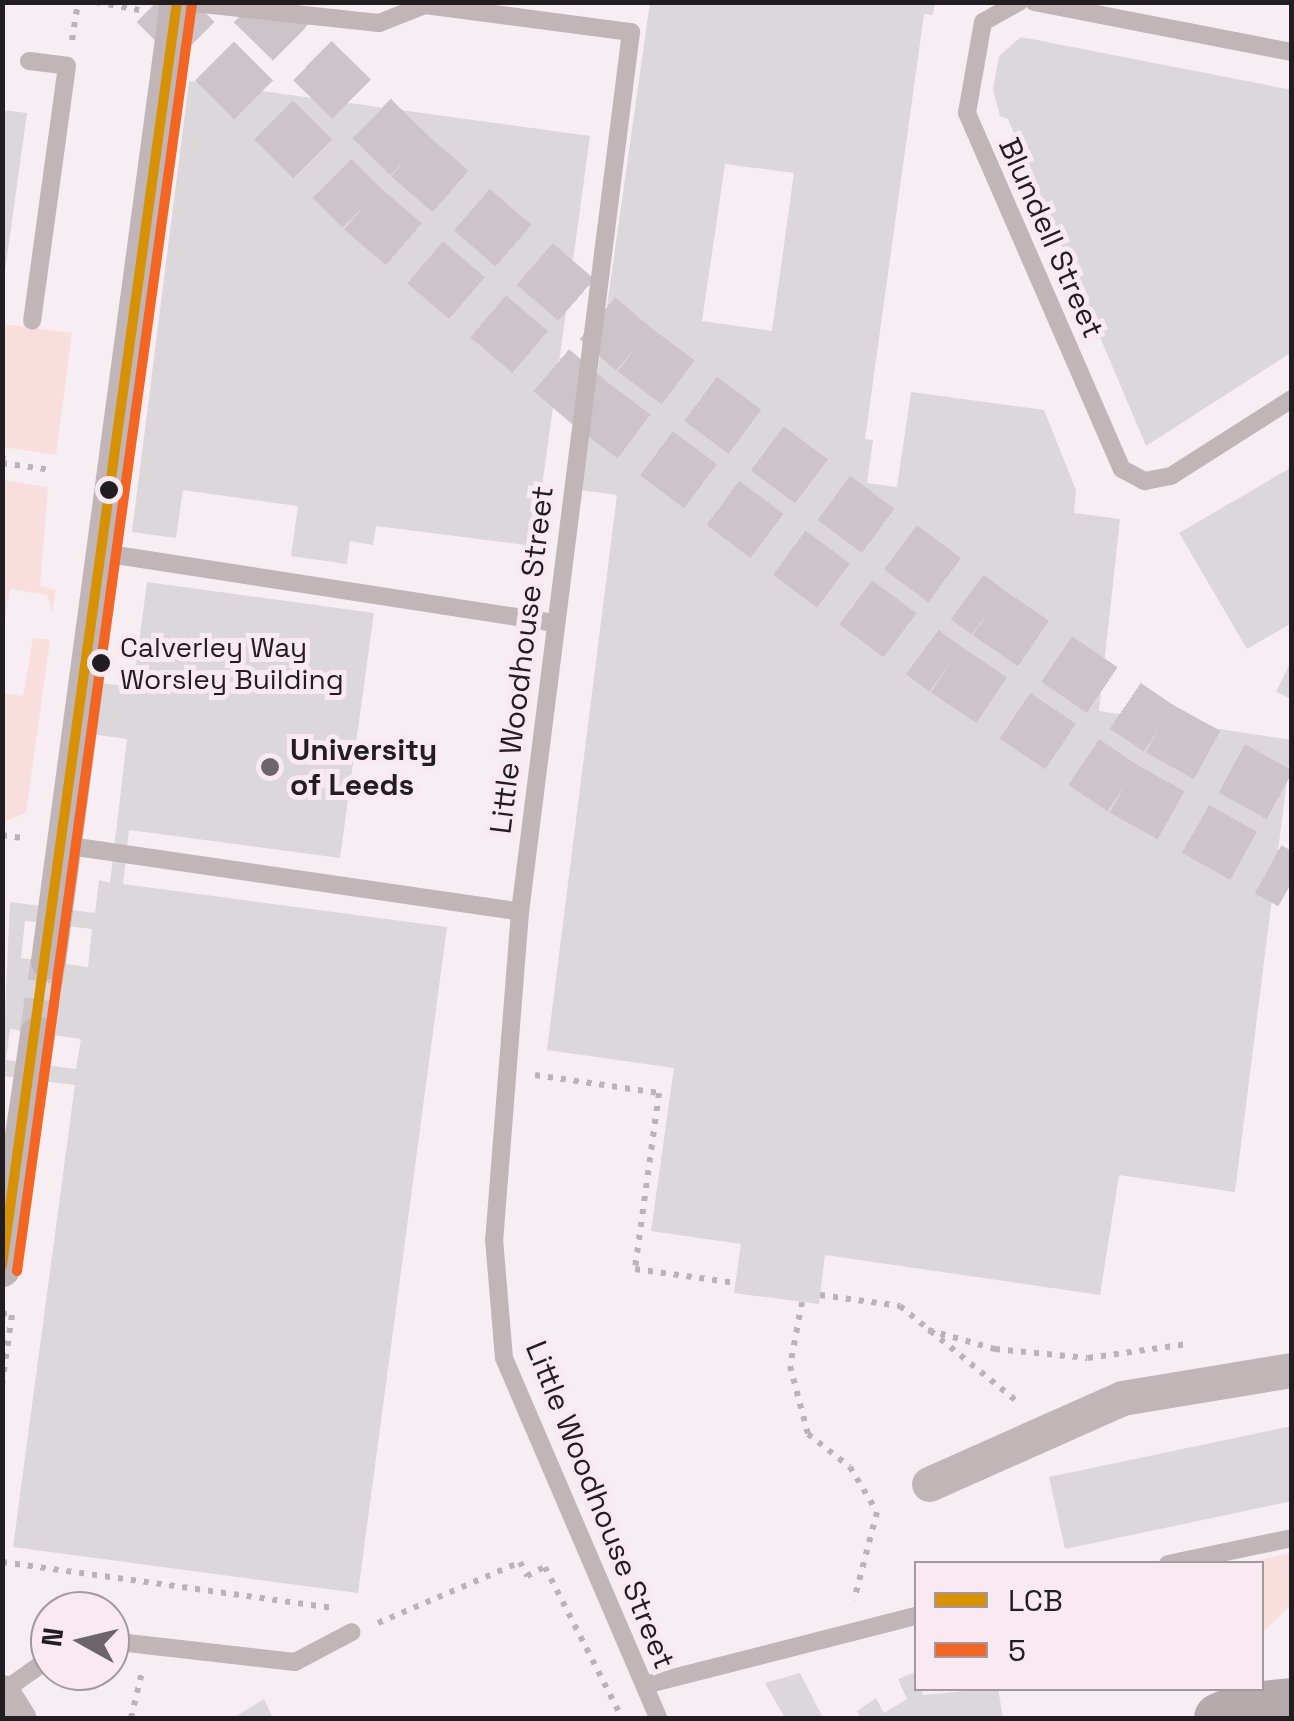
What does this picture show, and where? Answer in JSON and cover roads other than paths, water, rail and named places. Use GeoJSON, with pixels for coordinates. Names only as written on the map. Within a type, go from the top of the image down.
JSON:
{"type":"FeatureCollection","features":[{"type":"Feature","properties":{"kind":"street"},"geometry":{"type":"LineString","coordinates":[[48,961],[180,2]]}},
{"type":"Feature","properties":{"kind":"street"},"geometry":{"type":"LineString","coordinates":[[2,1269],[37,1034]]}},
{"type":"Feature","properties":{"kind":"street"},"geometry":{"type":"LineString","coordinates":[[929,1484],[1047,1426],[1122,1398],[1292,1370]]}},
{"type":"Feature","properties":{"kind":"street"},"geometry":{"type":"LineString","coordinates":[[2,1692],[18,1718]]}},
{"type":"Feature","properties":{"kind":"street"},"geometry":{"type":"LineString","coordinates":[[1220,1718],[1242,1708],[1292,1703]]}},
{"type":"Feature","properties":{"kind":"lane","name":"Little Woodhouse Street"},"geometry":{"type":"LineString","coordinates":[[180,2],[379,24],[426,5],[631,32],[554,622],[496,1150],[504,1358],[658,1718]]}},
{"type":"Feature","properties":{"kind":"lane"},"geometry":{"type":"LineString","coordinates":[[1034,2],[1292,52]]}},
{"type":"Feature","properties":{"kind":"lane","name":"Blundell Street"},"geometry":{"type":"LineString","coordinates":[[1011,5],[983,22],[966,113],[1122,469],[1146,480],[1171,476],[1292,399]]}},
{"type":"Feature","properties":{"kind":"lane"},"geometry":{"type":"LineString","coordinates":[[29,61],[68,66],[32,321]]}},
{"type":"Feature","properties":{"kind":"lane"},"geometry":{"type":"LineString","coordinates":[[103,553],[554,622]]}},
{"type":"Feature","properties":{"kind":"lane"},"geometry":{"type":"LineString","coordinates":[[347,609],[350,590]]}},
{"type":"Feature","properties":{"kind":"lane"},"geometry":{"type":"LineString","coordinates":[[63,845],[520,912]]}},
{"type":"Feature","properties":{"kind":"lane"},"geometry":{"type":"LineString","coordinates":[[1182,1561],[1292,1538]]}},
{"type":"Feature","properties":{"kind":"lane"},"geometry":{"type":"LineString","coordinates":[[645,1685],[846,1630],[914,1616]]}},
{"type":"Feature","properties":{"kind":"lane"},"geometry":{"type":"LineString","coordinates":[[130,1644],[295,1662],[352,1632]]}},
{"type":"Feature","properties":{"kind":"lane"},"geometry":{"type":"LineString","coordinates":[[2,1692],[30,1672]]}},
{"type":"Feature","properties":{"kind":"tunnel"},"geometry":{"type":"LineString","coordinates":[[156,2],[362,208],[590,403],[946,669],[1123,788],[1292,882]]}},
{"type":"Feature","properties":{"kind":"tunnel"},"geometry":{"type":"LineString","coordinates":[[253,2],[409,155],[634,349],[988,612],[1159,728],[1292,801]]}},
{"type":"Feature","properties":{"kind":"tunnel"},"geometry":{"type":"LineString","coordinates":[[37,1034],[48,961]]}},
{"type":"Feature","properties":{"kind":"place","name":"Calverley Way Worsley Building"},"geometry":{"type":"Point","coordinates":[101,663]}},
{"type":"Feature","properties":{"kind":"place","name":"University of Leeds"},"geometry":{"type":"Point","coordinates":[270,767]}}]}
